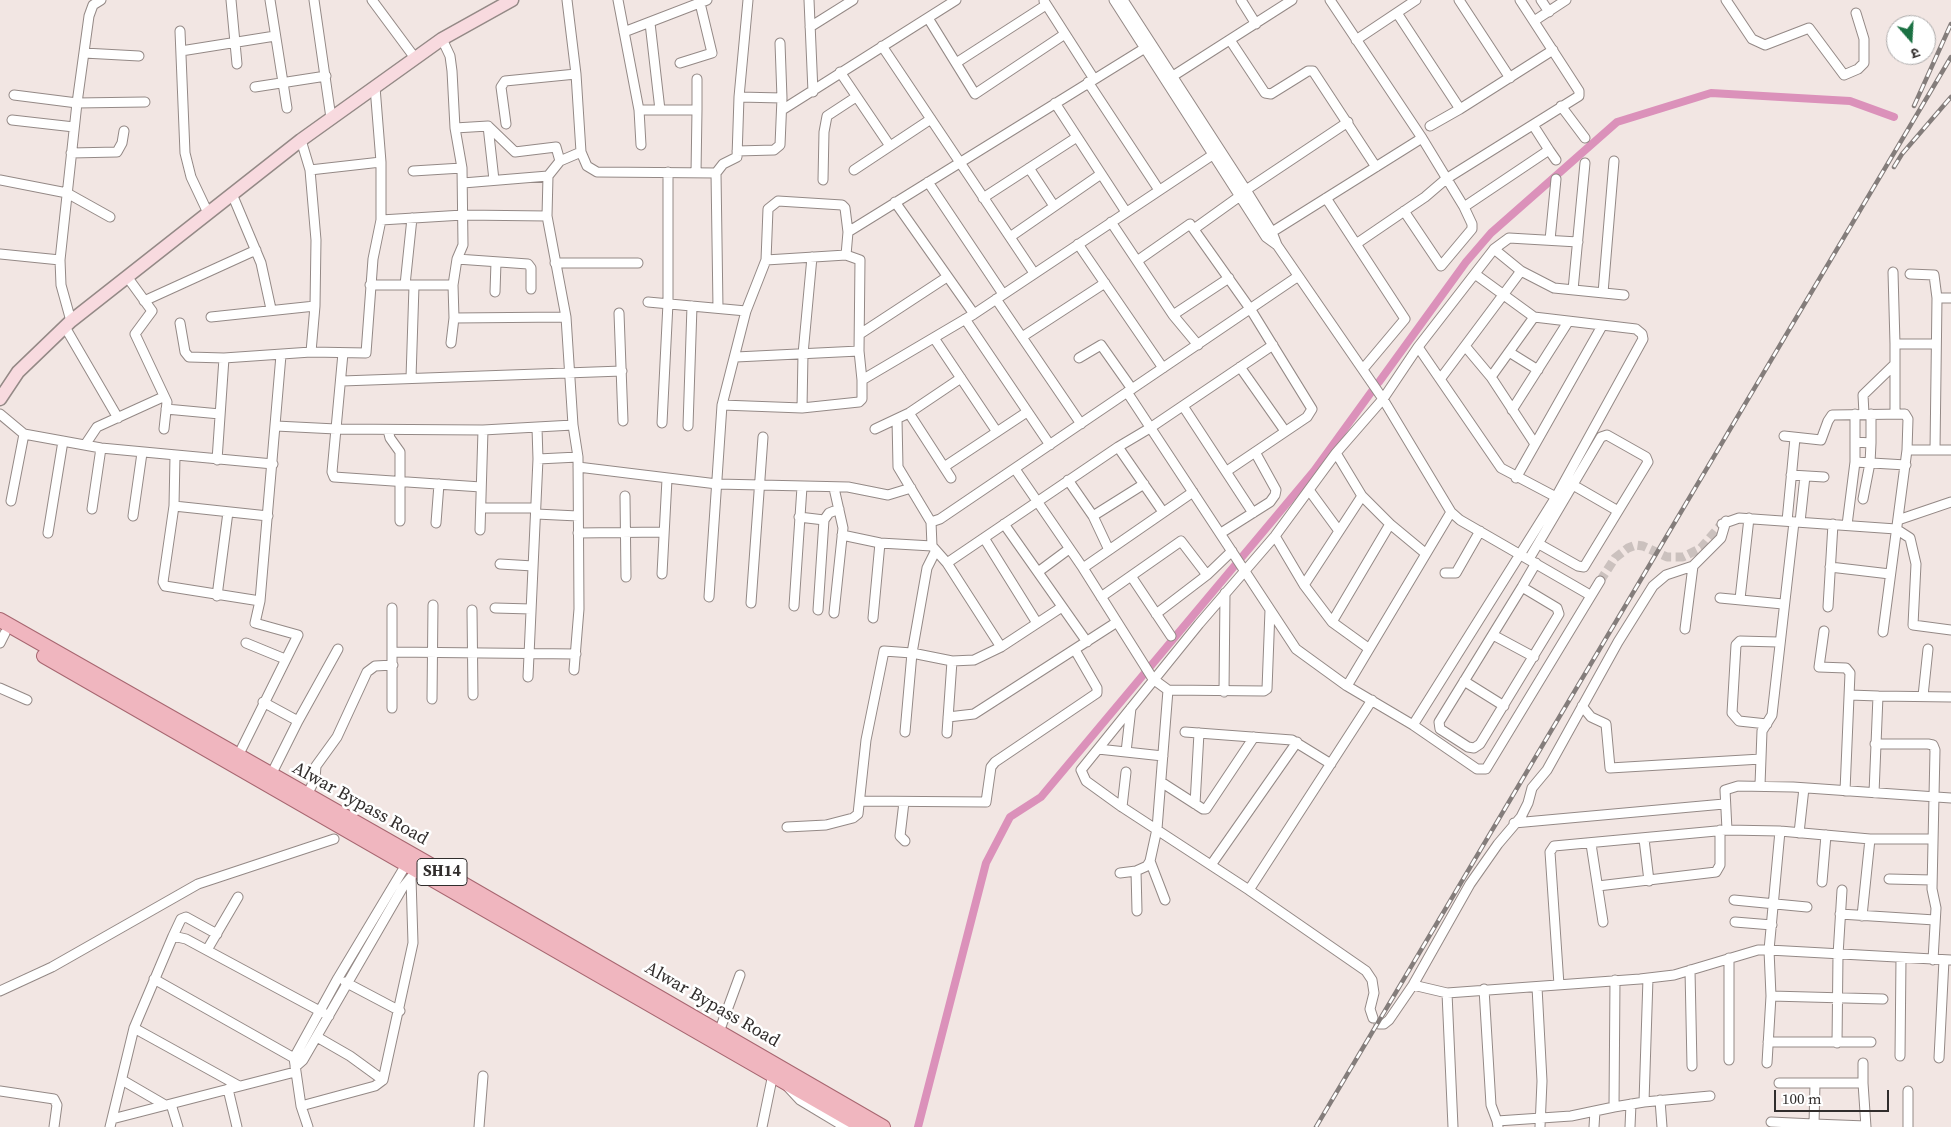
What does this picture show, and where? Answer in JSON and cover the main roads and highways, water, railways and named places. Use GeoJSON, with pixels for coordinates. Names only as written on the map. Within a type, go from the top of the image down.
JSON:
{"type":"FeatureCollection","features":[{"type":"Feature","properties":{"kind":"main road","name":"Alwar Bypass Road"},"geometry":{"type":"LineString","coordinates":[[0,620],[312,786],[719,1032],[883,1127]]}},
{"type":"Feature","properties":{"kind":"main road","name":"Alwar Bypass Road"},"geometry":{"type":"LineString","coordinates":[[2,636],[863,1127]]}},
{"type":"Feature","properties":{"kind":"waterway"},"geometry":{"type":"LineString","coordinates":[[1379,382],[1466,262],[1491,233],[1617,122],[1711,93],[1850,101],[1894,117]]}},
{"type":"Feature","properties":{"kind":"waterway"},"geometry":{"type":"LineString","coordinates":[[918,1127],[986,863],[1010,817],[1041,797],[1314,471],[1372,391]]}},
{"type":"Feature","properties":{"kind":"tunnel"},"geometry":{"type":"LineString","coordinates":[[1600,581],[1615,558],[1628,548],[1636,545],[1643,546],[1667,557],[1683,557],[1701,548],[1720,526]]}},
{"type":"Feature","properties":{"kind":"railway"},"geometry":{"type":"LineString","coordinates":[[1914,106],[1951,24]]}},
{"type":"Feature","properties":{"kind":"railway"},"geometry":{"type":"LineString","coordinates":[[1316,1127],[1951,57]]}},
{"type":"Feature","properties":{"kind":"railway"},"geometry":{"type":"LineString","coordinates":[[1894,167],[1902,154],[1951,97]]}}]}
